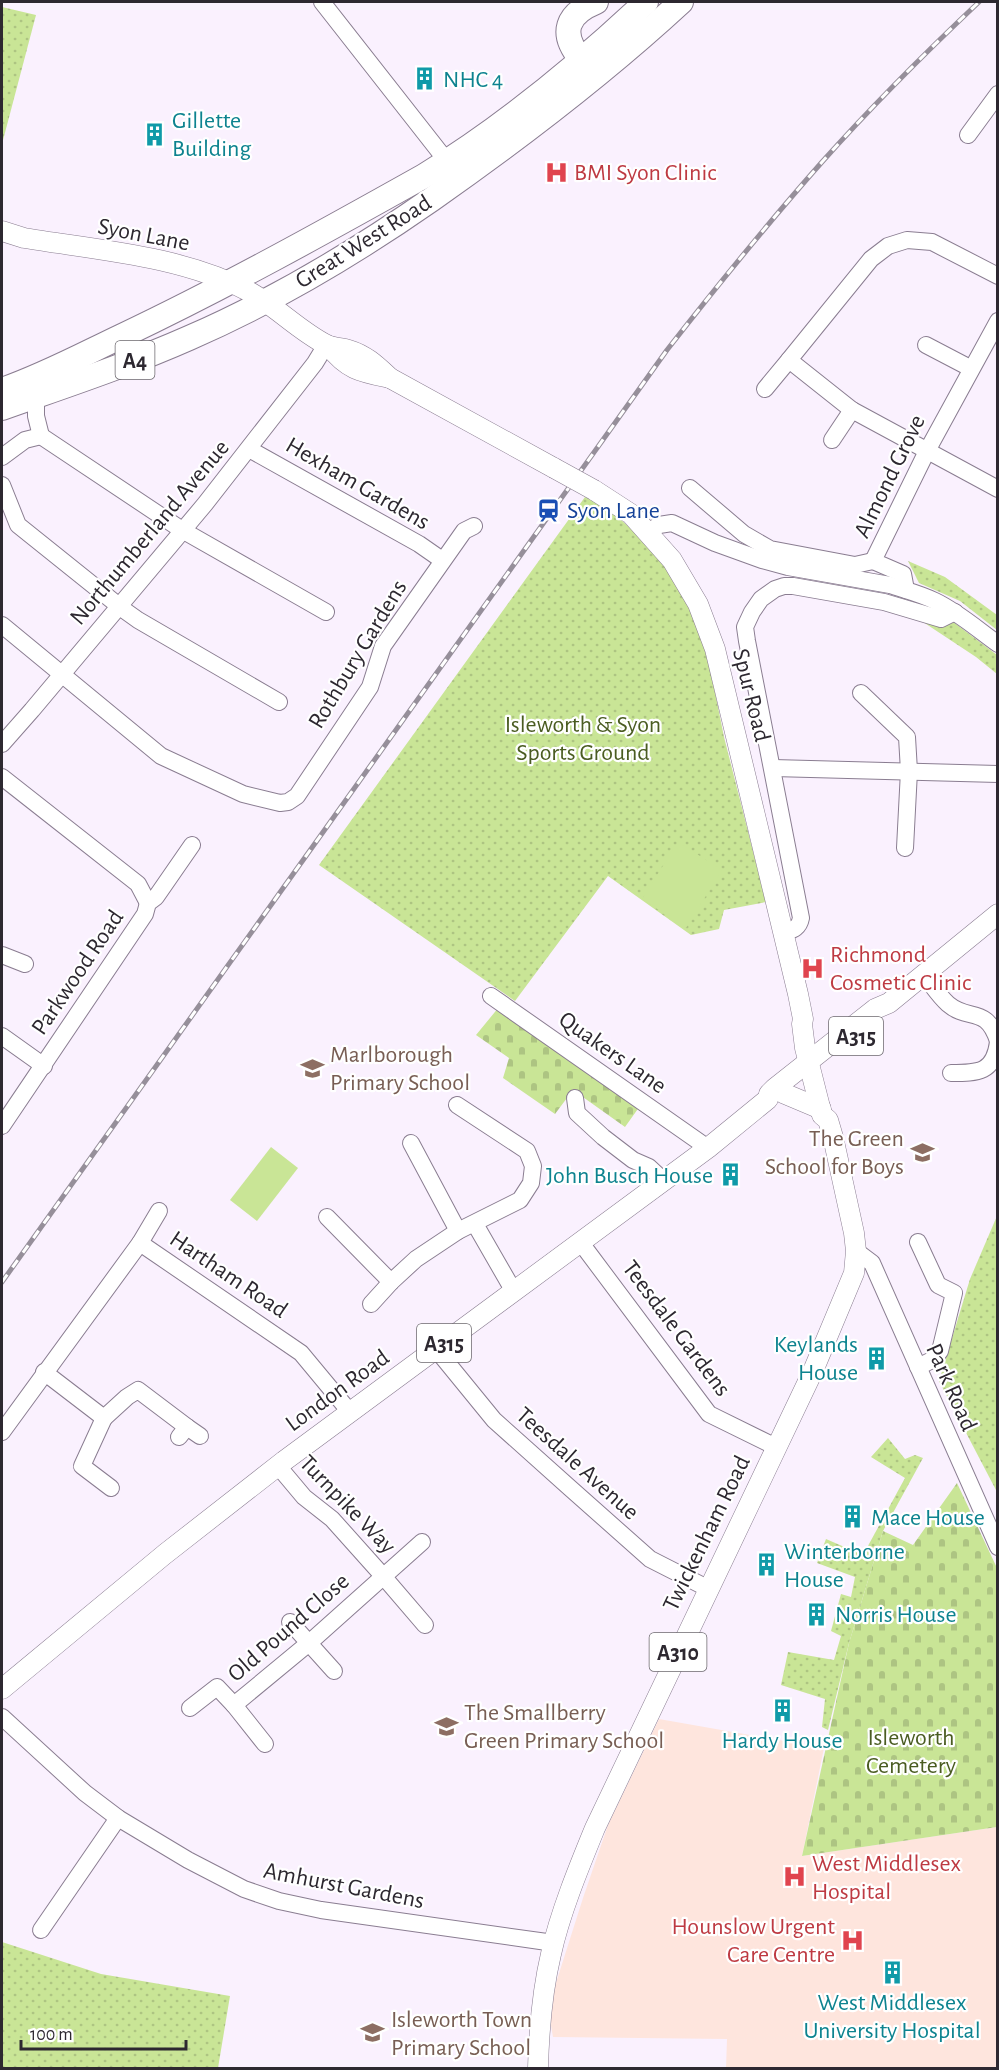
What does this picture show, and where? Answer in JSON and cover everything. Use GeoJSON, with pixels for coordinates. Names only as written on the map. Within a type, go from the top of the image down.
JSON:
{"type":"FeatureCollection","features":[{"type":"Feature","properties":{"kind":"highway"},"geometry":{"type":"LineString","coordinates":[[596,2],[575,13],[570,20],[568,27],[572,45],[582,59],[599,60],[628,51]]}},
{"type":"Feature","properties":{"kind":"highway","name":"Great West Road"},"geometry":{"type":"LineString","coordinates":[[2,408],[106,372],[189,338],[265,301],[378,234],[454,170],[507,118],[582,59],[646,2]]}},
{"type":"Feature","properties":{"kind":"highway","name":"Great West Road"},"geometry":{"type":"LineString","coordinates":[[2,390],[109,342],[231,283],[413,182],[454,170],[558,107],[628,51],[681,2]]}},
{"type":"Feature","properties":{"kind":"highway","name":"A4"},"geometry":{"type":"LineString","coordinates":[[231,283],[261,280],[289,270],[328,249],[378,234]]}},
{"type":"Feature","properties":{"kind":"highway","name":"A4"},"geometry":{"type":"LineString","coordinates":[[109,342],[163,331],[211,307],[229,302],[265,301]]}},
{"type":"Feature","properties":{"kind":"main road","name":"Syon Lane"},"geometry":{"type":"LineString","coordinates":[[2,231],[24,237],[166,262],[204,272],[231,283],[265,301],[328,345],[346,364],[368,374],[390,378],[534,457]]}},
{"type":"Feature","properties":{"kind":"main road","name":"Spur Road"},"geometry":{"type":"LineString","coordinates":[[534,457],[594,490],[631,514],[672,560],[698,604],[715,649],[803,1026],[814,1064]]}},
{"type":"Feature","properties":{"kind":"main road","name":"London Road"},"geometry":{"type":"LineString","coordinates":[[2,1689],[165,1554],[278,1466],[708,1148],[814,1064],[875,1008],[889,1003],[998,914]]}},
{"type":"Feature","properties":{"kind":"main road"},"geometry":{"type":"LineString","coordinates":[[803,1026],[776,1093],[824,1114]]}},
{"type":"Feature","properties":{"kind":"main road","name":"Twickenham Road"},"geometry":{"type":"LineString","coordinates":[[538,2068],[543,1992],[554,1944],[595,1828],[813,1371],[854,1273],[856,1251],[852,1221],[824,1114],[814,1064]]}},
{"type":"Feature","properties":{"kind":"street"},"geometry":{"type":"LineString","coordinates":[[322,2],[454,170]]}},
{"type":"Feature","properties":{"kind":"street"},"geometry":{"type":"LineString","coordinates":[[968,135],[998,94]]}},
{"type":"Feature","properties":{"kind":"street"},"geometry":{"type":"LineString","coordinates":[[765,389],[871,259],[888,246],[907,240],[932,242],[998,276]]}},
{"type":"Feature","properties":{"kind":"street","name":"Almond Grove"},"geometry":{"type":"LineString","coordinates":[[906,590],[903,574],[873,561],[970,368],[998,321]]}},
{"type":"Feature","properties":{"kind":"street","name":"Northumberland Avenue"},"geometry":{"type":"LineString","coordinates":[[2,744],[249,449],[328,345]]}},
{"type":"Feature","properties":{"kind":"street"},"geometry":{"type":"LineString","coordinates":[[926,345],[970,368]]}},
{"type":"Feature","properties":{"kind":"street"},"geometry":{"type":"LineString","coordinates":[[789,360],[852,410],[998,489]]}},
{"type":"Feature","properties":{"kind":"street"},"geometry":{"type":"LineString","coordinates":[[36,396],[36,416],[41,436],[182,531],[326,612]]}},
{"type":"Feature","properties":{"kind":"street"},"geometry":{"type":"LineString","coordinates":[[832,440],[852,410]]}},
{"type":"Feature","properties":{"kind":"street"},"geometry":{"type":"LineString","coordinates":[[2,457],[25,440],[41,436]]}},
{"type":"Feature","properties":{"kind":"street","name":"Hexham Gardens"},"geometry":{"type":"LineString","coordinates":[[249,449],[419,544],[442,560]]}},
{"type":"Feature","properties":{"kind":"street"},"geometry":{"type":"LineString","coordinates":[[2,485],[18,525],[118,605],[138,620],[279,702]]}},
{"type":"Feature","properties":{"kind":"street"},"geometry":{"type":"LineString","coordinates":[[690,488],[744,534],[770,549],[855,565],[873,561]]}},
{"type":"Feature","properties":{"kind":"street"},"geometry":{"type":"LineString","coordinates":[[647,533],[659,525],[672,523],[715,543],[788,567],[890,585],[906,590],[934,600],[955,612],[998,644]]}},
{"type":"Feature","properties":{"kind":"street","name":"Rothbury Gardens"},"geometry":{"type":"LineString","coordinates":[[61,675],[161,756],[243,794],[288,802],[297,796],[370,687],[383,646],[442,560],[464,531],[474,526]]}},
{"type":"Feature","properties":{"kind":"street"},"geometry":{"type":"LineString","coordinates":[[783,933],[800,925],[801,918],[745,627],[752,612],[761,599],[775,589],[793,586],[884,602],[941,619],[955,612]]}},
{"type":"Feature","properties":{"kind":"street"},"geometry":{"type":"LineString","coordinates":[[2,625],[61,675]]}},
{"type":"Feature","properties":{"kind":"street"},"geometry":{"type":"LineString","coordinates":[[861,693],[907,737],[909,771],[905,848]]}},
{"type":"Feature","properties":{"kind":"street"},"geometry":{"type":"LineString","coordinates":[[773,768],[998,774]]}},
{"type":"Feature","properties":{"kind":"street"},"geometry":{"type":"LineString","coordinates":[[2,777],[138,884],[148,903]]}},
{"type":"Feature","properties":{"kind":"street","name":"Parkwood Road"},"geometry":{"type":"LineString","coordinates":[[2,1126],[145,914],[148,903],[156,897],[192,845]]}},
{"type":"Feature","properties":{"kind":"street"},"geometry":{"type":"LineString","coordinates":[[2,955],[25,964]]}},
{"type":"Feature","properties":{"kind":"street"},"geometry":{"type":"LineString","coordinates":[[924,975],[948,1004],[957,1010],[981,1017],[993,1026],[998,1042],[996,1056],[987,1068],[971,1073],[951,1073]]}},
{"type":"Feature","properties":{"kind":"street","name":"Quakers Lane"},"geometry":{"type":"LineString","coordinates":[[491,996],[708,1148]]}},
{"type":"Feature","properties":{"kind":"street"},"geometry":{"type":"LineString","coordinates":[[2,1035],[44,1066]]}},
{"type":"Feature","properties":{"kind":"street"},"geometry":{"type":"LineString","coordinates":[[574,1098],[577,1113],[603,1137],[633,1160],[649,1167],[663,1180]]}},
{"type":"Feature","properties":{"kind":"street"},"geometry":{"type":"LineString","coordinates":[[371,1304],[416,1259],[458,1231],[519,1200],[531,1183],[532,1166],[527,1151],[458,1105]]}},
{"type":"Feature","properties":{"kind":"street"},"geometry":{"type":"LineString","coordinates":[[411,1143],[458,1231]]}},
{"type":"Feature","properties":{"kind":"street"},"geometry":{"type":"LineString","coordinates":[[140,1243],[159,1211]]}},
{"type":"Feature","properties":{"kind":"street"},"geometry":{"type":"LineString","coordinates":[[327,1216],[391,1282]]}},
{"type":"Feature","properties":{"kind":"street"},"geometry":{"type":"LineString","coordinates":[[475,1224],[513,1290]]}},
{"type":"Feature","properties":{"kind":"street"},"geometry":{"type":"LineString","coordinates":[[918,1242],[938,1285],[954,1293],[940,1351],[934,1359],[918,1367]]}},
{"type":"Feature","properties":{"kind":"street","name":"Hartham Road"},"geometry":{"type":"LineString","coordinates":[[2,1432],[140,1243],[301,1353],[350,1412]]}},
{"type":"Feature","properties":{"kind":"street","name":"Teesdale Gardens"},"geometry":{"type":"LineString","coordinates":[[581,1243],[710,1414],[776,1447]]}},
{"type":"Feature","properties":{"kind":"street","name":"Park Road"},"geometry":{"type":"LineString","coordinates":[[856,1251],[872,1263],[998,1548]]}},
{"type":"Feature","properties":{"kind":"street","name":"Teesdale Avenue"},"geometry":{"type":"LineString","coordinates":[[436,1349],[494,1420],[650,1559],[708,1588]]}},
{"type":"Feature","properties":{"kind":"street"},"geometry":{"type":"LineString","coordinates":[[44,1372],[104,1418]]}},
{"type":"Feature","properties":{"kind":"street"},"geometry":{"type":"LineString","coordinates":[[111,1488],[77,1463],[104,1418],[127,1397],[138,1390],[189,1433]]}},
{"type":"Feature","properties":{"kind":"street","name":"Turnpike Way"},"geometry":{"type":"LineString","coordinates":[[278,1466],[296,1489],[332,1519],[425,1625]]}},
{"type":"Feature","properties":{"kind":"street","name":"Turnpike Way"},"geometry":{"type":"LineString","coordinates":[[384,1576],[422,1542]]}},
{"type":"Feature","properties":{"kind":"street","name":"Old Pound Close"},"geometry":{"type":"LineString","coordinates":[[265,1743],[234,1705],[309,1643],[384,1576]]}},
{"type":"Feature","properties":{"kind":"street"},"geometry":{"type":"LineString","coordinates":[[290,1622],[334,1671]]}},
{"type":"Feature","properties":{"kind":"street"},"geometry":{"type":"LineString","coordinates":[[190,1708],[216,1687],[234,1705]]}},
{"type":"Feature","properties":{"kind":"street","name":"Amhurst Gardens"},"geometry":{"type":"LineString","coordinates":[[2,1717],[85,1793],[118,1818],[188,1860],[240,1887],[279,1901],[321,1910],[554,1944]]}},
{"type":"Feature","properties":{"kind":"street"},"geometry":{"type":"LineString","coordinates":[[42,1930],[118,1818]]}},
{"type":"Feature","properties":{"kind":"shaded area","name":"West Middlesex Hospital"},"geometry":{"type":"Polygon","coordinates":[[[659,1719],[824,1748],[802,1856],[997,1827],[997,2068],[726,2068],[727,2039],[553,2037],[548,2008],[583,1898],[608,1825],[659,1719]]]}},
{"type":"Feature","properties":{"kind":"green space"},"geometry":{"type":"Polygon","coordinates":[[[2,7],[36,15],[2,144],[2,7]]]}},
{"type":"Feature","properties":{"kind":"green space","name":"Isleworth & Syon Sports Ground"},"geometry":{"type":"Polygon","coordinates":[[[585,497],[606,506],[642,539],[672,575],[699,623],[724,737],[766,902],[724,910],[719,929],[691,935],[608,876],[515,1001],[319,865],[585,497]]]}},
{"type":"Feature","properties":{"kind":"green space"},"geometry":{"type":"Polygon","coordinates":[[[908,561],[945,577],[997,615],[997,630],[960,601],[919,583],[908,561]]]}},
{"type":"Feature","properties":{"kind":"green space"},"geometry":{"type":"Polygon","coordinates":[[[917,618],[952,621],[997,655],[997,674],[976,657],[917,618]]]}},
{"type":"Feature","properties":{"kind":"green space"},"geometry":{"type":"Polygon","coordinates":[[[678,842],[722,870],[686,928],[642,899],[678,842]]]}},
{"type":"Feature","properties":{"kind":"green space"},"geometry":{"type":"Polygon","coordinates":[[[499,1007],[640,1106],[625,1127],[573,1090],[555,1114],[503,1078],[509,1058],[476,1035],[499,1007]]]}},
{"type":"Feature","properties":{"kind":"green space"},"geometry":{"type":"Polygon","coordinates":[[[271,1147],[298,1168],[257,1221],[230,1200],[271,1147]]]}},
{"type":"Feature","properties":{"kind":"green space"},"geometry":{"type":"Polygon","coordinates":[[[997,1216],[997,1492],[939,1381],[970,1279],[997,1216]]]}},
{"type":"Feature","properties":{"kind":"green space"},"geometry":{"type":"Polygon","coordinates":[[[888,1438],[905,1459],[915,1455],[923,1458],[883,1531],[849,1643],[828,1730],[822,1727],[825,1699],[781,1685],[788,1652],[834,1660],[841,1636],[831,1631],[841,1594],[851,1597],[855,1577],[817,1563],[826,1539],[863,1555],[905,1478],[871,1457],[888,1438]]]}},
{"type":"Feature","properties":{"kind":"green space","name":"Isleworth Cemetery"},"geometry":{"type":"Polygon","coordinates":[[[957,1483],[997,1568],[997,1827],[802,1856],[849,1643],[883,1531],[913,1545],[957,1483]]]}},
{"type":"Feature","properties":{"kind":"green space"},"geometry":{"type":"Polygon","coordinates":[[[2,1942],[101,1974],[230,1996],[218,2068],[2,2068],[2,1942]]]}},
{"type":"Feature","properties":{"kind":"railway"},"geometry":{"type":"LineString","coordinates":[[2,1282],[667,350],[822,162],[899,80],[979,2]]}},
{"type":"Feature","properties":{"kind":"place","name":"NHC 4"},"geometry":{"type":"Point","coordinates":[425,79]}},
{"type":"Feature","properties":{"kind":"place","name":"Gillette Building"},"geometry":{"type":"Point","coordinates":[154,134]}},
{"type":"Feature","properties":{"kind":"place","name":"BMI Syon Clinic"},"geometry":{"type":"Point","coordinates":[556,172]}},
{"type":"Feature","properties":{"kind":"place","name":"Syon Lane"},"geometry":{"type":"Point","coordinates":[549,510]}},
{"type":"Feature","properties":{"kind":"place","name":"Richmond Cosmetic Clinic"},"geometry":{"type":"Point","coordinates":[812,968]}},
{"type":"Feature","properties":{"kind":"place","name":"Marlborough Primary School"},"geometry":{"type":"Point","coordinates":[312,1068]}},
{"type":"Feature","properties":{"kind":"place","name":"The Green School for Boys"},"geometry":{"type":"Point","coordinates":[922,1152]}},
{"type":"Feature","properties":{"kind":"place","name":"John Busch House"},"geometry":{"type":"Point","coordinates":[731,1175]}},
{"type":"Feature","properties":{"kind":"place","name":"Keylands House"},"geometry":{"type":"Point","coordinates":[876,1358]}},
{"type":"Feature","properties":{"kind":"place","name":"Mace House"},"geometry":{"type":"Point","coordinates":[853,1517]}},
{"type":"Feature","properties":{"kind":"place","name":"Winterborne House"},"geometry":{"type":"Point","coordinates":[766,1565]}},
{"type":"Feature","properties":{"kind":"place","name":"Norris House"},"geometry":{"type":"Point","coordinates":[817,1614]}},
{"type":"Feature","properties":{"kind":"place","name":"Hardy House"},"geometry":{"type":"Point","coordinates":[782,1710]}},
{"type":"Feature","properties":{"kind":"place","name":"The Smallberry Green Primary School"},"geometry":{"type":"Point","coordinates":[446,1726]}},
{"type":"Feature","properties":{"kind":"place","name":"West Middlesex Hospital"},"geometry":{"type":"Point","coordinates":[794,1877]}},
{"type":"Feature","properties":{"kind":"place","name":"Hounslow Urgent Care Centre"},"geometry":{"type":"Point","coordinates":[853,1940]}},
{"type":"Feature","properties":{"kind":"place","name":"West Middlesex University Hospital"},"geometry":{"type":"Point","coordinates":[892,1972]}},
{"type":"Feature","properties":{"kind":"place","name":"Isleworth Town Primary School"},"geometry":{"type":"Point","coordinates":[373,2033]}}]}
